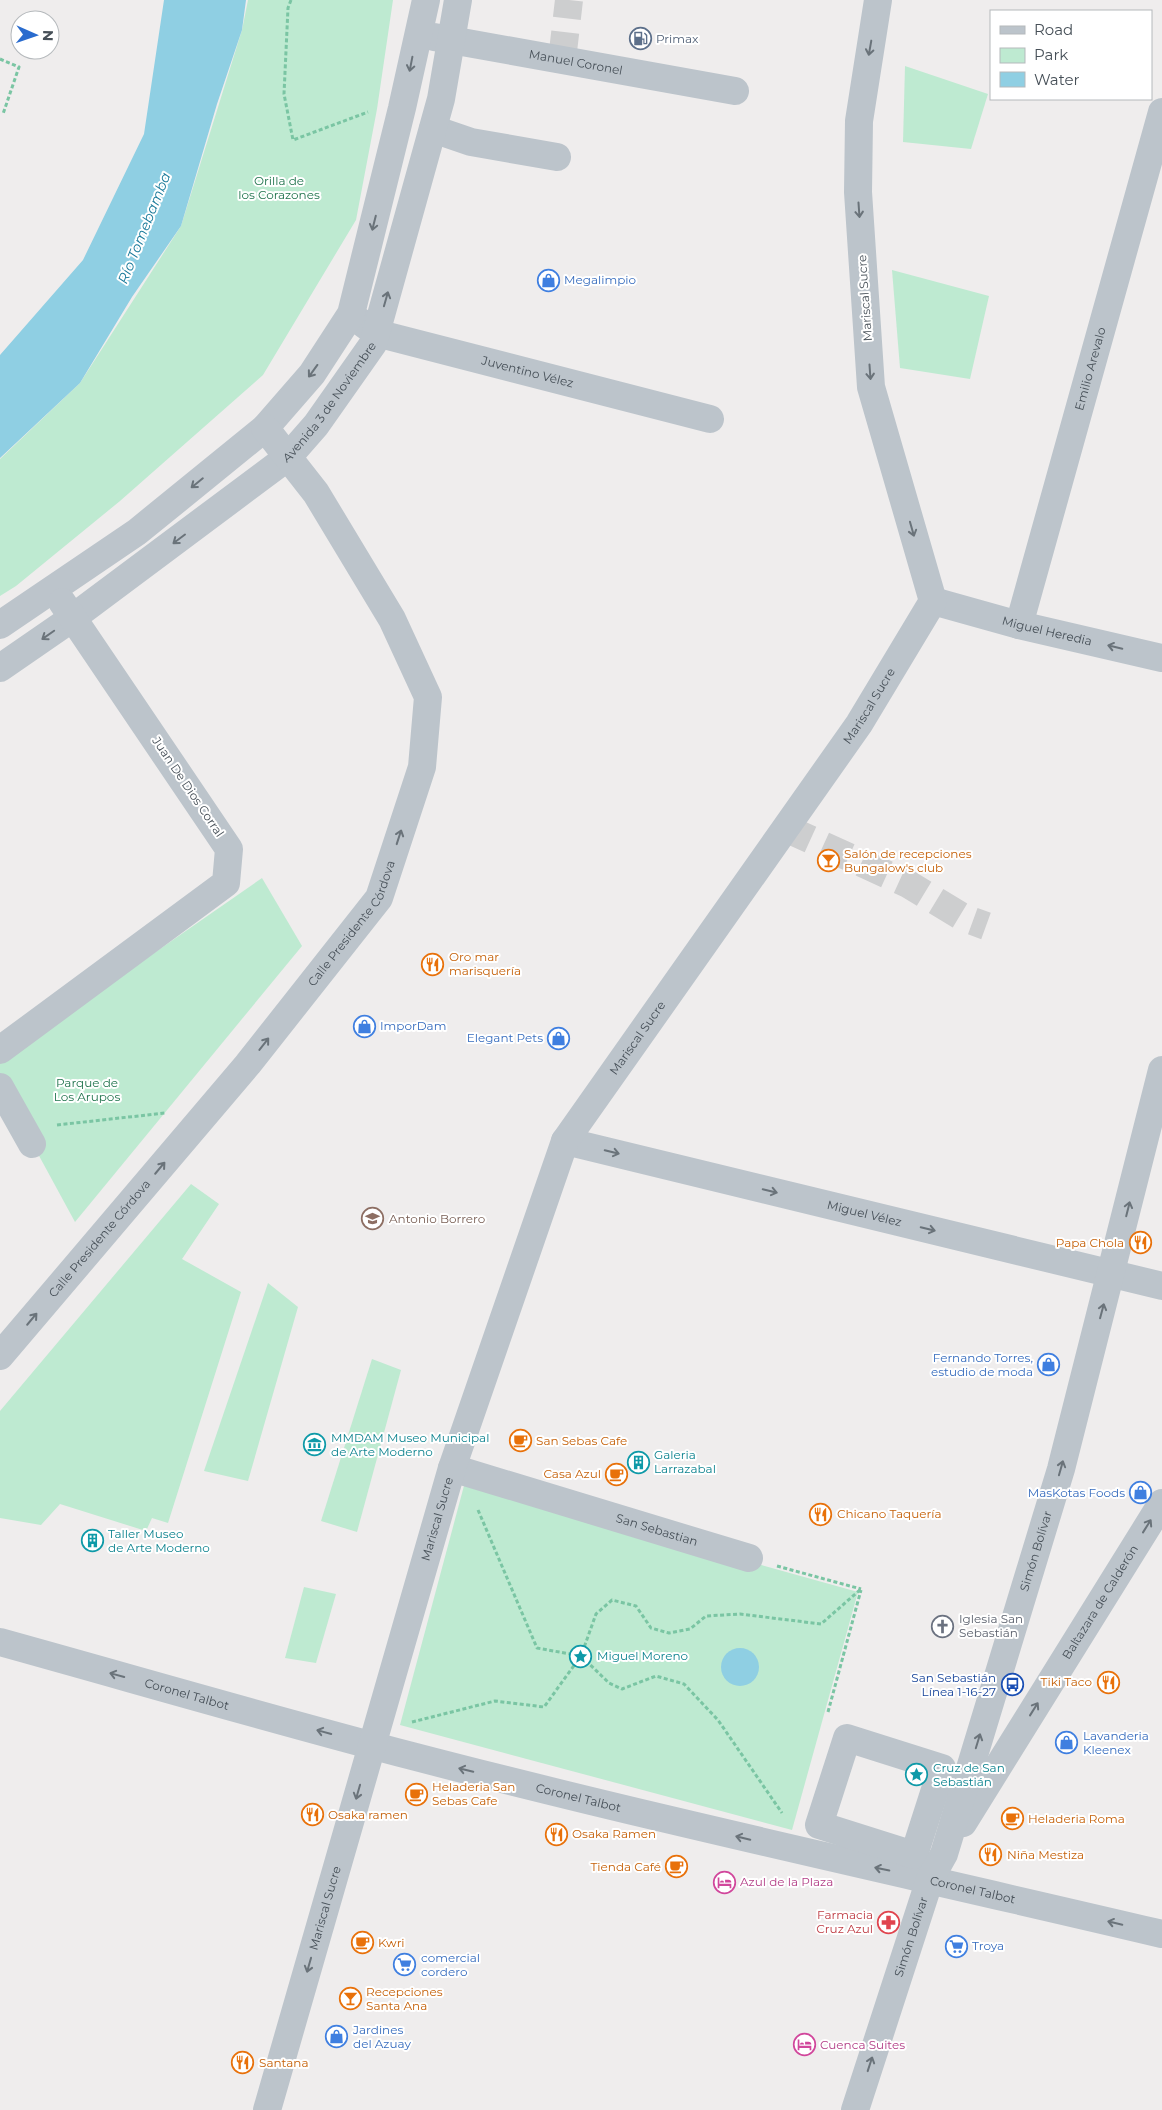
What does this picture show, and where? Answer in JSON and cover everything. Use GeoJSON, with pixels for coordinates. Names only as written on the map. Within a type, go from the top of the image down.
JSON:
{"type":"FeatureCollection","features":[{"type":"Feature","properties":{"kind":"street"},"geometry":{"type":"LineString","coordinates":[[0,625],[137,532],[265,428],[312,374],[351,314],[402,108],[417,33],[426,0]]}},
{"type":"Feature","properties":{"kind":"street","name":"Avenida 3 de Noviembre"},"geometry":{"type":"LineString","coordinates":[[0,668],[71,619],[288,457],[316,425],[373,344],[441,99],[458,0]]}},
{"type":"Feature","properties":{"kind":"street","name":"Mariscal Sucre"},"geometry":{"type":"LineString","coordinates":[[267,2110],[452,1468],[565,1141],[858,724],[932,601],[871,387],[858,192],[859,121],[878,0]]}},
{"type":"Feature","properties":{"kind":"street","name":"Manuel Coronel"},"geometry":{"type":"LineString","coordinates":[[417,33],[735,90]]}},
{"type":"Feature","properties":{"kind":"street","name":"Emilio Arevalo"},"geometry":{"type":"LineString","coordinates":[[1019,625],[1162,112]]}},
{"type":"Feature","properties":{"kind":"street"},"geometry":{"type":"LineString","coordinates":[[433,129],[471,142],[557,157]]}},
{"type":"Feature","properties":{"kind":"street","name":"Juventino Vélez"},"geometry":{"type":"LineString","coordinates":[[351,314],[376,333],[710,419]]}},
{"type":"Feature","properties":{"kind":"street","name":"Calle Presidente Córdova"},"geometry":{"type":"LineString","coordinates":[[0,1356],[248,1064],[379,898],[422,767],[428,697],[392,619],[316,493],[265,428]]}},
{"type":"Feature","properties":{"kind":"street","name":"Juan De Dios Corral"},"geometry":{"type":"LineString","coordinates":[[0,1050],[226,884],[229,849],[71,619],[54,588]]}},
{"type":"Feature","properties":{"kind":"street","name":"Miguel Heredia"},"geometry":{"type":"LineString","coordinates":[[932,601],[1019,625],[1162,658]]}},
{"type":"Feature","properties":{"kind":"street","name":"Simón Bolívar"},"geometry":{"type":"LineString","coordinates":[[855,2110],[930,1879],[944,1854],[1061,1470],[1162,1070]]}},
{"type":"Feature","properties":{"kind":"street"},"geometry":{"type":"LineString","coordinates":[[0,1087],[28,1136]]}},
{"type":"Feature","properties":{"kind":"street","name":"Miguel Vélez"},"geometry":{"type":"LineString","coordinates":[[565,1141],[1162,1286]]}},
{"type":"Feature","properties":{"kind":"street","name":"San Sebastian"},"geometry":{"type":"LineString","coordinates":[[452,1468],[749,1558]]}},
{"type":"Feature","properties":{"kind":"street","name":"Baltazara de Calderón"},"geometry":{"type":"LineString","coordinates":[[944,1854],[1162,1503]]}},
{"type":"Feature","properties":{"kind":"street","name":"Coronel Talbot"},"geometry":{"type":"LineString","coordinates":[[0,1642],[371,1745],[790,1850],[930,1879],[1162,1934]]}},
{"type":"Feature","properties":{"kind":"street"},"geometry":{"type":"LineString","coordinates":[[847,1738],[942,1768],[914,1855],[819,1825],[847,1738]]}},
{"type":"Feature","properties":{"kind":"path"},"geometry":{"type":"LineString","coordinates":[[291,0],[288,8],[284,94],[293,140],[390,104],[402,108]]}},
{"type":"Feature","properties":{"kind":"path"},"geometry":{"type":"LineString","coordinates":[[0,59],[19,67],[3,114]]}},
{"type":"Feature","properties":{"kind":"path"},"geometry":{"type":"LineString","coordinates":[[28,1136],[165,1112]]}},
{"type":"Feature","properties":{"kind":"path"},"geometry":{"type":"LineString","coordinates":[[477,1508],[537,1648],[581,1656],[610,1683],[622,1690],[656,1676],[684,1684],[718,1720],[784,1816]]}},
{"type":"Feature","properties":{"kind":"path"},"geometry":{"type":"LineString","coordinates":[[371,1745],[400,1725],[495,1701],[544,1707],[581,1656],[596,1614],[612,1600],[636,1606],[651,1628],[669,1632],[690,1629],[706,1616],[740,1614],[821,1624],[861,1589],[749,1558]]}},
{"type":"Feature","properties":{"kind":"green space","name":"Orilla de los Corazones"},"geometry":{"type":"Polygon","coordinates":[[[248,0],[393,0],[377,109],[356,220],[263,375],[120,501],[16,586],[0,596],[0,459],[80,383],[181,226],[242,30],[248,0]]]}},
{"type":"Feature","properties":{"kind":"green space"},"geometry":{"type":"Polygon","coordinates":[[[905,66],[988,94],[971,149],[903,142],[905,66]]]}},
{"type":"Feature","properties":{"kind":"green space"},"geometry":{"type":"Polygon","coordinates":[[[892,270],[989,296],[970,379],[900,368],[892,270]]]}},
{"type":"Feature","properties":{"kind":"green space","name":"Parque de Los Arupos"},"geometry":{"type":"Polygon","coordinates":[[[262,878],[302,946],[75,1222],[0,1084],[0,1060],[262,878]]]}},
{"type":"Feature","properties":{"kind":"green space"},"geometry":{"type":"Polygon","coordinates":[[[191,1184],[219,1204],[182,1259],[241,1292],[168,1523],[152,1518],[146,1531],[60,1504],[41,1525],[0,1518],[0,1411],[191,1184]]]}},
{"type":"Feature","properties":{"kind":"green space"},"geometry":{"type":"Polygon","coordinates":[[[268,1283],[298,1307],[248,1481],[204,1471],[268,1283]]]}},
{"type":"Feature","properties":{"kind":"green space"},"geometry":{"type":"Polygon","coordinates":[[[372,1359],[401,1370],[357,1532],[321,1521],[372,1359]]]}},
{"type":"Feature","properties":{"kind":"green space"},"geometry":{"type":"Polygon","coordinates":[[[465,1482],[858,1592],[792,1830],[400,1725],[465,1482]]]}},
{"type":"Feature","properties":{"kind":"green space"},"geometry":{"type":"Polygon","coordinates":[[[304,1587],[336,1594],[316,1663],[285,1658],[304,1587]]]}},
{"type":"Feature","properties":{"kind":"water","name":"Río Tomebamba"},"geometry":{"type":"Polygon","coordinates":[[[164,0],[246,0],[242,30],[217,104],[181,226],[132,297],[80,383],[0,458],[0,355],[83,260],[144,134],[164,0]]]}},
{"type":"Feature","properties":{"kind":"water"},"geometry":{"type":"Polygon","coordinates":[[[740,1648],[754,1653],[759,1667],[754,1681],[740,1686],[726,1681],[721,1667],[726,1653],[740,1648]]]}},
{"type":"Feature","properties":{"kind":"tunnel"},"geometry":{"type":"LineString","coordinates":[[562,60],[569,0]]}},
{"type":"Feature","properties":{"kind":"tunnel"},"geometry":{"type":"LineString","coordinates":[[785,828],[908,884],[964,918],[986,926]]}},
{"type":"Feature","properties":{"kind":"place","name":"Primax"},"geometry":{"type":"Point","coordinates":[640,39]}},
{"type":"Feature","properties":{"kind":"place","name":"Megalimpio"},"geometry":{"type":"Point","coordinates":[548,280]}},
{"type":"Feature","properties":{"kind":"place","name":"Salón de recepciones Bungalow's club"},"geometry":{"type":"Point","coordinates":[828,861]}},
{"type":"Feature","properties":{"kind":"place","name":"Oro mar marisquería"},"geometry":{"type":"Point","coordinates":[433,964]}},
{"type":"Feature","properties":{"kind":"place","name":"ImporDam"},"geometry":{"type":"Point","coordinates":[364,1026]}},
{"type":"Feature","properties":{"kind":"place","name":"Elegant Pets"},"geometry":{"type":"Point","coordinates":[559,1038]}},
{"type":"Feature","properties":{"kind":"place","name":"Antonio Borrero"},"geometry":{"type":"Point","coordinates":[373,1219]}},
{"type":"Feature","properties":{"kind":"place","name":"Papa Chola"},"geometry":{"type":"Point","coordinates":[1140,1243]}},
{"type":"Feature","properties":{"kind":"place","name":"Fernando Torres, estudio de moda"},"geometry":{"type":"Point","coordinates":[1049,1365]}},
{"type":"Feature","properties":{"kind":"place","name":"San Sebas Cafe"},"geometry":{"type":"Point","coordinates":[520,1441]}},
{"type":"Feature","properties":{"kind":"place","name":"MMDAM Museo Municipal de Arte Moderno"},"geometry":{"type":"Point","coordinates":[315,1445]}},
{"type":"Feature","properties":{"kind":"place","name":"Galeria Larrazabal"},"geometry":{"type":"Point","coordinates":[638,1462]}},
{"type":"Feature","properties":{"kind":"place","name":"Casa Azul"},"geometry":{"type":"Point","coordinates":[617,1474]}},
{"type":"Feature","properties":{"kind":"place","name":"MasKotas Foods"},"geometry":{"type":"Point","coordinates":[1141,1493]}},
{"type":"Feature","properties":{"kind":"place","name":"Chicano Taquería"},"geometry":{"type":"Point","coordinates":[821,1514]}},
{"type":"Feature","properties":{"kind":"place","name":"Taller Museo de Arte Moderno"},"geometry":{"type":"Point","coordinates":[92,1541]}},
{"type":"Feature","properties":{"kind":"place","name":"Iglesia San Sebastián"},"geometry":{"type":"Point","coordinates":[943,1626]}},
{"type":"Feature","properties":{"kind":"place","name":"Miguel Moreno"},"geometry":{"type":"Point","coordinates":[581,1656]}},
{"type":"Feature","properties":{"kind":"place","name":"Tiki Taco"},"geometry":{"type":"Point","coordinates":[1108,1682]}},
{"type":"Feature","properties":{"kind":"place","name":"San Sebastián Línea 1-16-27"},"geometry":{"type":"Point","coordinates":[1012,1685]}},
{"type":"Feature","properties":{"kind":"place","name":"Lavanderia Kleenex"},"geometry":{"type":"Point","coordinates":[1067,1743]}},
{"type":"Feature","properties":{"kind":"place","name":"Cruz de San Sebastián"},"geometry":{"type":"Point","coordinates":[917,1775]}},
{"type":"Feature","properties":{"kind":"place","name":"Heladeria San Sebas Cafe"},"geometry":{"type":"Point","coordinates":[416,1794]}},
{"type":"Feature","properties":{"kind":"place","name":"Osaka ramen"},"geometry":{"type":"Point","coordinates":[312,1815]}},
{"type":"Feature","properties":{"kind":"place","name":"Heladeria Roma"},"geometry":{"type":"Point","coordinates":[1012,1819]}},
{"type":"Feature","properties":{"kind":"place","name":"Osaka Ramen"},"geometry":{"type":"Point","coordinates":[556,1834]}},
{"type":"Feature","properties":{"kind":"place","name":"Niña Mestiza"},"geometry":{"type":"Point","coordinates":[991,1855]}},
{"type":"Feature","properties":{"kind":"place","name":"Tienda Café"},"geometry":{"type":"Point","coordinates":[677,1867]}},
{"type":"Feature","properties":{"kind":"place","name":"Azul de la Plaza"},"geometry":{"type":"Point","coordinates":[724,1882]}},
{"type":"Feature","properties":{"kind":"place","name":"Farmacia Cruz Azul"},"geometry":{"type":"Point","coordinates":[889,1922]}},
{"type":"Feature","properties":{"kind":"place","name":"Kwri"},"geometry":{"type":"Point","coordinates":[362,1943]}},
{"type":"Feature","properties":{"kind":"place","name":"Troya"},"geometry":{"type":"Point","coordinates":[956,1946]}},
{"type":"Feature","properties":{"kind":"place","name":"comercial cordero"},"geometry":{"type":"Point","coordinates":[405,1965]}},
{"type":"Feature","properties":{"kind":"place","name":"Recepciones Santa Ana"},"geometry":{"type":"Point","coordinates":[350,1999]}},
{"type":"Feature","properties":{"kind":"place","name":"Jardines del Azuay"},"geometry":{"type":"Point","coordinates":[337,2037]}},
{"type":"Feature","properties":{"kind":"place","name":"Cuenca Suites"},"geometry":{"type":"Point","coordinates":[804,2045]}},
{"type":"Feature","properties":{"kind":"place","name":"Santana"},"geometry":{"type":"Point","coordinates":[243,2063]}}]}
